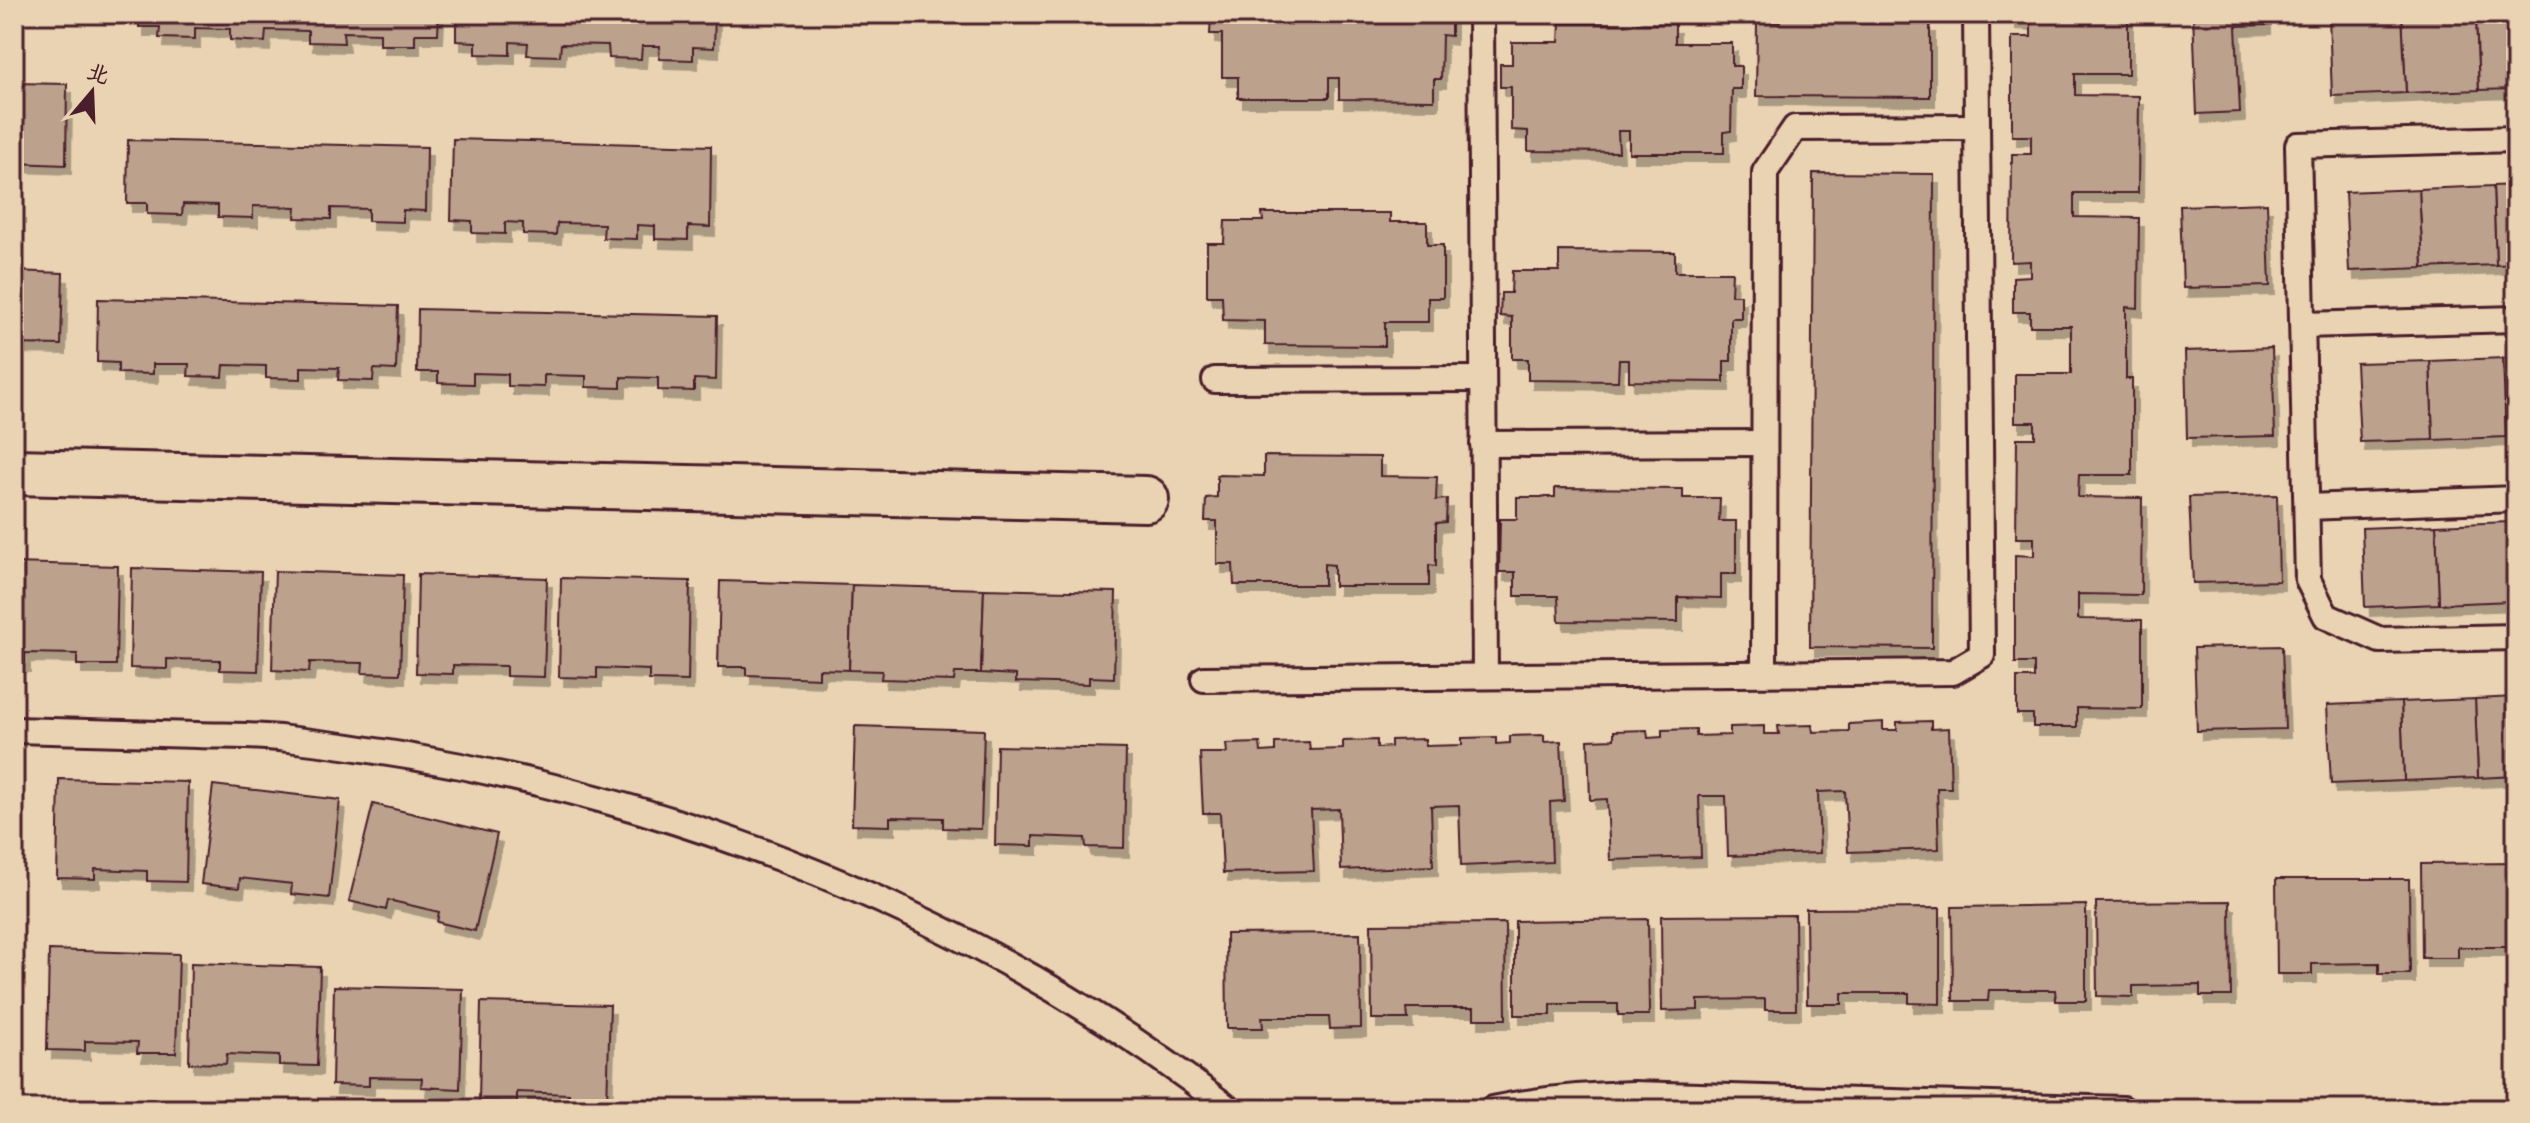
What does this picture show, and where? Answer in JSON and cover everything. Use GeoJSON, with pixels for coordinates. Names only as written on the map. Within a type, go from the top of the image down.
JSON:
{"type":"FeatureCollection","features":[{"type":"Feature","properties":{"kind":"street"},"geometry":{"type":"LineString","coordinates":[[14,472],[1146,499]]}},
{"type":"Feature","properties":{"kind":"lane"},"geometry":{"type":"LineString","coordinates":[[1481,14],[1485,676]]}},
{"type":"Feature","properties":{"kind":"lane"},"geometry":{"type":"LineString","coordinates":[[1204,679],[1953,672],[1982,655],[1976,14]]}},
{"type":"Feature","properties":{"kind":"lane"},"geometry":{"type":"LineString","coordinates":[[1764,673],[1765,172],[1795,128],[1977,127]]}},
{"type":"Feature","properties":{"kind":"lane"},"geometry":{"type":"LineString","coordinates":[[2516,139],[2298,145],[2308,580],[2326,616],[2380,640],[2516,637]]}},
{"type":"Feature","properties":{"kind":"lane"},"geometry":{"type":"LineString","coordinates":[[2303,325],[2516,319]]}},
{"type":"Feature","properties":{"kind":"lane"},"geometry":{"type":"LineString","coordinates":[[1215,380],[1483,379]]}},
{"type":"Feature","properties":{"kind":"lane"},"geometry":{"type":"LineString","coordinates":[[1483,444],[1764,443]]}},
{"type":"Feature","properties":{"kind":"lane"},"geometry":{"type":"LineString","coordinates":[[2307,507],[2516,499]]}},
{"type":"Feature","properties":{"kind":"lane"},"geometry":{"type":"LineString","coordinates":[[14,730],[284,738],[387,752],[489,771],[590,796],[689,826],[887,904],[1029,975],[1141,1044],[1229,1109]]}},
{"type":"Feature","properties":{"kind":"lane"},"geometry":{"type":"LineString","coordinates":[[1492,1109],[1582,1095],[1634,1094],[2123,1109]]}},
{"type":"Feature","properties":{"kind":"building"},"geometry":{"type":"Polygon","coordinates":[[[139,14],[439,14],[438,34],[415,34],[415,45],[380,45],[380,33],[343,32],[344,43],[308,42],[308,31],[266,30],[265,42],[230,40],[230,29],[195,28],[195,39],[159,38],[160,27],[139,27],[139,14]]]}},
{"type":"Feature","properties":{"kind":"building"},"geometry":{"type":"Polygon","coordinates":[[[456,14],[715,14],[714,48],[693,47],[693,60],[659,59],[660,46],[642,46],[641,59],[609,58],[608,45],[561,44],[560,56],[527,55],[528,43],[510,42],[510,55],[476,54],[476,42],[456,41],[456,14]]]}},
{"type":"Feature","properties":{"kind":"building"},"geometry":{"type":"Polygon","coordinates":[[[1211,14],[1451,14],[1451,36],[1442,35],[1441,79],[1434,79],[1434,100],[1339,99],[1339,78],[1329,78],[1329,98],[1238,98],[1238,77],[1222,77],[1222,34],[1210,34],[1211,14]]]}},
{"type":"Feature","properties":{"kind":"building"},"geometry":{"type":"Polygon","coordinates":[[[1780,14],[1840,14],[1840,23],[1930,24],[1930,97],[1756,96],[1757,23],[1780,22],[1780,14]]]}},
{"type":"Feature","properties":{"kind":"building"},"geometry":{"type":"Polygon","coordinates":[[[2011,14],[2128,14],[2128,74],[2075,74],[2075,95],[2139,96],[2138,193],[2074,193],[2074,217],[2139,218],[2138,308],[2126,307],[2126,379],[2132,379],[2132,475],[2079,475],[2078,497],[2142,498],[2141,595],[2078,594],[2078,619],[2142,620],[2142,709],[2077,708],[2077,727],[2033,727],[2033,714],[2017,714],[2017,678],[2034,678],[2034,663],[2015,663],[2015,555],[2034,556],[2034,538],[2016,538],[2017,438],[2035,438],[2035,422],[2015,422],[2015,374],[2071,374],[2071,326],[2030,326],[2030,312],[2013,312],[2013,277],[2030,276],[2030,261],[2011,262],[2012,154],[2031,154],[2031,136],[2012,136],[2012,37],[2031,37],[2031,21],[2011,20],[2011,14]]]}},
{"type":"Feature","properties":{"kind":"building"},"geometry":{"type":"Polygon","coordinates":[[[2193,14],[2266,14],[2266,25],[2236,26],[2240,112],[2197,114],[2193,14]]]}},
{"type":"Feature","properties":{"kind":"building"},"geometry":{"type":"Polygon","coordinates":[[[2402,14],[2476,14],[2479,90],[2406,93],[2402,14]]]}},
{"type":"Feature","properties":{"kind":"building"},"geometry":{"type":"Polygon","coordinates":[[[2402,14],[2406,93],[2332,96],[2329,16],[2402,14]]]}},
{"type":"Feature","properties":{"kind":"building"},"geometry":{"type":"Polygon","coordinates":[[[2476,14],[2516,14],[2516,89],[2479,90],[2476,14]]]}},
{"type":"Feature","properties":{"kind":"building"},"geometry":{"type":"Polygon","coordinates":[[[1560,23],[1675,24],[1675,43],[1732,43],[1732,66],[1741,66],[1741,89],[1732,89],[1731,131],[1724,132],[1724,153],[1629,153],[1629,131],[1618,131],[1619,152],[1528,151],[1528,131],[1511,130],[1511,87],[1500,87],[1500,64],[1512,64],[1512,42],[1559,42],[1560,23]]]}},
{"type":"Feature","properties":{"kind":"building"},"geometry":{"type":"Polygon","coordinates":[[[14,83],[67,84],[66,165],[14,163],[14,83]]]}},
{"type":"Feature","properties":{"kind":"building"},"geometry":{"type":"Polygon","coordinates":[[[453,139],[711,146],[710,227],[688,226],[688,240],[655,239],[655,226],[637,225],[637,239],[603,238],[604,224],[557,223],[556,235],[523,234],[523,223],[505,222],[505,234],[472,233],[472,221],[451,220],[453,139]]]}},
{"type":"Feature","properties":{"kind":"building"},"geometry":{"type":"Polygon","coordinates":[[[128,140],[427,147],[426,211],[403,210],[403,222],[368,221],[368,209],[331,208],[331,219],[295,218],[296,207],[253,206],[253,218],[218,217],[218,205],[183,204],[182,215],[147,214],[147,203],[127,203],[128,140]]]}},
{"type":"Feature","properties":{"kind":"building"},"geometry":{"type":"Polygon","coordinates":[[[1813,173],[1934,174],[1932,648],[1810,647],[1813,173]]]}},
{"type":"Feature","properties":{"kind":"building"},"geometry":{"type":"Polygon","coordinates":[[[2516,185],[2516,264],[2496,265],[2493,186],[2516,185]]]}},
{"type":"Feature","properties":{"kind":"building"},"geometry":{"type":"Polygon","coordinates":[[[2493,186],[2496,265],[2423,268],[2419,189],[2493,186]]]}},
{"type":"Feature","properties":{"kind":"building"},"geometry":{"type":"Polygon","coordinates":[[[2419,189],[2423,268],[2349,271],[2345,192],[2419,189]]]}},
{"type":"Feature","properties":{"kind":"building"},"geometry":{"type":"Polygon","coordinates":[[[2267,203],[2270,286],[2183,288],[2180,206],[2267,203]]]}},
{"type":"Feature","properties":{"kind":"building"},"geometry":{"type":"Polygon","coordinates":[[[1262,213],[1390,213],[1390,222],[1427,222],[1427,245],[1443,245],[1443,298],[1428,298],[1428,322],[1385,322],[1385,346],[1265,345],[1265,321],[1223,320],[1222,296],[1207,296],[1207,243],[1224,243],[1225,221],[1263,221],[1262,213]]]}},
{"type":"Feature","properties":{"kind":"building"},"geometry":{"type":"Polygon","coordinates":[[[1559,251],[1675,252],[1675,272],[1732,272],[1731,295],[1741,295],[1741,318],[1731,318],[1731,361],[1724,361],[1724,382],[1629,381],[1629,360],[1619,360],[1618,381],[1528,380],[1528,359],[1512,359],[1512,317],[1500,316],[1501,293],[1511,293],[1512,271],[1559,271],[1559,251]]]}},
{"type":"Feature","properties":{"kind":"building"},"geometry":{"type":"Polygon","coordinates":[[[14,271],[63,273],[61,345],[14,344],[14,271]]]}},
{"type":"Feature","properties":{"kind":"building"},"geometry":{"type":"Polygon","coordinates":[[[98,299],[398,306],[396,370],[374,369],[373,381],[338,380],[339,368],[301,367],[301,379],[266,378],[266,366],[224,365],[223,377],[188,376],[189,364],[153,364],[153,374],[118,373],[118,363],[97,362],[98,299]]]}},
{"type":"Feature","properties":{"kind":"building"},"geometry":{"type":"Polygon","coordinates":[[[418,309],[717,316],[716,380],[694,379],[694,391],[658,390],[658,378],[621,377],[621,388],[586,387],[586,376],[544,375],[544,387],[508,386],[508,374],[473,373],[473,384],[438,383],[438,372],[417,372],[418,309]]]}},
{"type":"Feature","properties":{"kind":"building"},"geometry":{"type":"Polygon","coordinates":[[[2272,348],[2275,436],[2187,438],[2185,351],[2272,348]]]}},
{"type":"Feature","properties":{"kind":"building"},"geometry":{"type":"Polygon","coordinates":[[[2516,357],[2516,436],[2506,437],[2503,358],[2516,357]]]}},
{"type":"Feature","properties":{"kind":"building"},"geometry":{"type":"Polygon","coordinates":[[[2503,358],[2506,437],[2433,440],[2430,361],[2503,358]]]}},
{"type":"Feature","properties":{"kind":"building"},"geometry":{"type":"Polygon","coordinates":[[[2430,361],[2433,440],[2360,442],[2356,363],[2430,361]]]}},
{"type":"Feature","properties":{"kind":"building"},"geometry":{"type":"Polygon","coordinates":[[[1264,456],[1380,457],[1380,476],[1437,477],[1436,500],[1447,499],[1446,522],[1436,523],[1436,566],[1429,565],[1429,586],[1334,586],[1334,565],[1324,564],[1324,585],[1234,585],[1233,564],[1217,564],[1217,521],[1205,521],[1206,498],[1217,497],[1217,475],[1264,476],[1264,456]]]}},
{"type":"Feature","properties":{"kind":"building"},"geometry":{"type":"Polygon","coordinates":[[[1555,488],[1683,489],[1683,498],[1720,498],[1719,521],[1736,521],[1736,574],[1721,574],[1721,598],[1678,597],[1678,622],[1559,621],[1558,596],[1515,596],[1515,572],[1499,572],[1500,519],[1517,519],[1517,497],[1555,497],[1555,488]]]}},
{"type":"Feature","properties":{"kind":"building"},"geometry":{"type":"Polygon","coordinates":[[[2277,495],[2279,581],[2193,583],[2189,497],[2277,495]]]}},
{"type":"Feature","properties":{"kind":"building"},"geometry":{"type":"Polygon","coordinates":[[[2509,522],[2516,522],[2516,601],[2512,601],[2509,522]]]}},
{"type":"Feature","properties":{"kind":"building"},"geometry":{"type":"Polygon","coordinates":[[[2509,522],[2512,601],[2439,604],[2436,525],[2509,522]]]}},
{"type":"Feature","properties":{"kind":"building"},"geometry":{"type":"Polygon","coordinates":[[[2436,525],[2439,604],[2365,607],[2362,528],[2436,525]]]}},
{"type":"Feature","properties":{"kind":"building"},"geometry":{"type":"Polygon","coordinates":[[[14,563],[118,566],[116,665],[77,665],[77,654],[25,653],[25,663],[14,663],[14,563]]]}},
{"type":"Feature","properties":{"kind":"building"},"geometry":{"type":"Polygon","coordinates":[[[132,568],[261,572],[258,671],[220,670],[220,660],[167,659],[167,669],[130,668],[132,568]]]}},
{"type":"Feature","properties":{"kind":"building"},"geometry":{"type":"Polygon","coordinates":[[[275,571],[403,575],[400,674],[362,673],[363,663],[310,662],[309,672],[272,670],[275,571]]]}},
{"type":"Feature","properties":{"kind":"building"},"geometry":{"type":"Polygon","coordinates":[[[418,574],[547,578],[544,677],[506,676],[506,666],[453,665],[453,674],[416,673],[418,574]]]}},
{"type":"Feature","properties":{"kind":"building"},"geometry":{"type":"Polygon","coordinates":[[[561,578],[690,581],[688,681],[649,680],[649,670],[597,668],[597,678],[559,677],[561,578]]]}},
{"type":"Feature","properties":{"kind":"building"},"geometry":{"type":"Polygon","coordinates":[[[720,581],[852,585],[849,670],[819,669],[819,678],[746,675],[746,667],[718,667],[720,581]]]}},
{"type":"Feature","properties":{"kind":"building"},"geometry":{"type":"Polygon","coordinates":[[[852,585],[984,589],[981,673],[955,673],[954,681],[881,679],[882,671],[849,670],[852,585]]]}},
{"type":"Feature","properties":{"kind":"building"},"geometry":{"type":"Polygon","coordinates":[[[984,589],[1116,592],[1114,678],[1089,677],[1089,684],[1016,682],[1016,675],[981,673],[984,589]]]}},
{"type":"Feature","properties":{"kind":"building"},"geometry":{"type":"Polygon","coordinates":[[[2282,646],[2285,729],[2197,731],[2194,648],[2282,646]]]}},
{"type":"Feature","properties":{"kind":"building"},"geometry":{"type":"Polygon","coordinates":[[[2516,697],[2516,776],[2478,778],[2475,699],[2516,697]]]}},
{"type":"Feature","properties":{"kind":"building"},"geometry":{"type":"Polygon","coordinates":[[[2475,699],[2478,778],[2404,781],[2401,702],[2475,699]]]}},
{"type":"Feature","properties":{"kind":"building"},"geometry":{"type":"Polygon","coordinates":[[[2401,702],[2404,781],[2331,784],[2327,705],[2401,702]]]}},
{"type":"Feature","properties":{"kind":"building"},"geometry":{"type":"Polygon","coordinates":[[[1931,721],[1931,729],[1949,728],[1951,788],[1937,788],[1939,849],[1848,852],[1845,791],[1818,792],[1820,853],[1728,856],[1726,796],[1699,796],[1701,857],[1610,860],[1607,799],[1590,800],[1588,740],[1614,739],[1614,731],[1647,730],[1648,738],[1662,737],[1662,730],[1696,729],[1696,736],[1730,735],[1730,727],[1764,726],[1764,734],[1779,734],[1778,726],[1812,725],[1813,732],[1849,731],[1849,724],[1883,722],[1883,730],[1897,730],[1897,722],[1931,721]]]}},
{"type":"Feature","properties":{"kind":"building"},"geometry":{"type":"Polygon","coordinates":[[[855,726],[984,730],[981,829],[943,828],[943,818],[890,817],[890,826],[852,825],[855,726]]]}},
{"type":"Feature","properties":{"kind":"building"},"geometry":{"type":"Polygon","coordinates":[[[1544,735],[1544,742],[1561,741],[1564,801],[1550,802],[1552,862],[1461,866],[1459,805],[1431,806],[1433,866],[1341,870],[1339,809],[1311,810],[1314,871],[1223,873],[1220,813],[1203,813],[1200,753],[1227,753],[1226,744],[1260,743],[1261,752],[1275,751],[1275,743],[1309,742],[1310,750],[1343,749],[1343,741],[1377,740],[1377,748],[1391,747],[1391,740],[1425,739],[1425,746],[1462,745],[1462,738],[1496,737],[1496,744],[1510,743],[1510,736],[1544,735]]]}},
{"type":"Feature","properties":{"kind":"building"},"geometry":{"type":"Polygon","coordinates":[[[997,746],[1126,749],[1124,848],[1086,847],[1085,838],[1033,836],[1033,846],[995,845],[997,746]]]}},
{"type":"Feature","properties":{"kind":"building"},"geometry":{"type":"Polygon","coordinates":[[[59,779],[188,782],[186,882],[147,881],[147,871],[95,869],[95,879],[57,878],[59,779]]]}},
{"type":"Feature","properties":{"kind":"building"},"geometry":{"type":"Polygon","coordinates":[[[213,785],[340,800],[329,898],[291,894],[292,884],[240,878],[239,888],[201,884],[213,785]]]}},
{"type":"Feature","properties":{"kind":"building"},"geometry":{"type":"Polygon","coordinates":[[[373,804],[497,834],[475,931],[437,922],[439,912],[388,900],[386,910],[349,901],[373,804]]]}},
{"type":"Feature","properties":{"kind":"building"},"geometry":{"type":"Polygon","coordinates":[[[2516,863],[2516,947],[2458,947],[2458,958],[2422,958],[2421,864],[2516,863]]]}},
{"type":"Feature","properties":{"kind":"building"},"geometry":{"type":"Polygon","coordinates":[[[2276,879],[2409,879],[2410,974],[2379,974],[2379,963],[2312,964],[2312,974],[2277,974],[2276,879]]]}},
{"type":"Feature","properties":{"kind":"building"},"geometry":{"type":"Polygon","coordinates":[[[2230,901],[2231,996],[2200,996],[2200,985],[2133,986],[2133,997],[2097,996],[2096,902],[2230,901]]]}},
{"type":"Feature","properties":{"kind":"building"},"geometry":{"type":"Polygon","coordinates":[[[2086,905],[2086,1001],[2056,1001],[2055,990],[1989,990],[1988,1001],[1953,1001],[1952,907],[2086,905]]]}},
{"type":"Feature","properties":{"kind":"building"},"geometry":{"type":"Polygon","coordinates":[[[1940,908],[1940,1004],[1909,1003],[1909,993],[1842,993],[1842,1004],[1807,1004],[1806,909],[1940,908]]]}},
{"type":"Feature","properties":{"kind":"building"},"geometry":{"type":"Polygon","coordinates":[[[1795,915],[1796,1010],[1765,1010],[1765,999],[1698,1000],[1698,1010],[1662,1011],[1661,916],[1795,915]]]}},
{"type":"Feature","properties":{"kind":"building"},"geometry":{"type":"Polygon","coordinates":[[[1648,919],[1649,1015],[1618,1015],[1618,1004],[1551,1004],[1551,1015],[1515,1015],[1515,921],[1648,919]]]}},
{"type":"Feature","properties":{"kind":"building"},"geometry":{"type":"Polygon","coordinates":[[[1505,923],[1506,1019],[1474,1019],[1474,1008],[1407,1008],[1408,1019],[1372,1019],[1371,924],[1505,923]]]}},
{"type":"Feature","properties":{"kind":"building"},"geometry":{"type":"Polygon","coordinates":[[[1360,933],[1361,1028],[1330,1029],[1329,1017],[1262,1017],[1263,1028],[1227,1028],[1226,934],[1360,933]]]}},
{"type":"Feature","properties":{"kind":"building"},"geometry":{"type":"Polygon","coordinates":[[[49,950],[179,954],[176,1053],[137,1053],[138,1042],[85,1041],[85,1051],[47,1050],[49,950]]]}},
{"type":"Feature","properties":{"kind":"building"},"geometry":{"type":"Polygon","coordinates":[[[191,963],[320,967],[317,1066],[279,1065],[279,1056],[227,1054],[226,1064],[189,1063],[191,963]]]}},
{"type":"Feature","properties":{"kind":"building"},"geometry":{"type":"Polygon","coordinates":[[[334,986],[463,989],[460,1089],[421,1087],[422,1078],[369,1077],[369,1086],[332,1085],[334,986]]]}},
{"type":"Feature","properties":{"kind":"building"},"geometry":{"type":"Polygon","coordinates":[[[481,1002],[610,1005],[607,1105],[569,1104],[569,1094],[517,1092],[517,1102],[479,1101],[481,1002]]]}}]}
